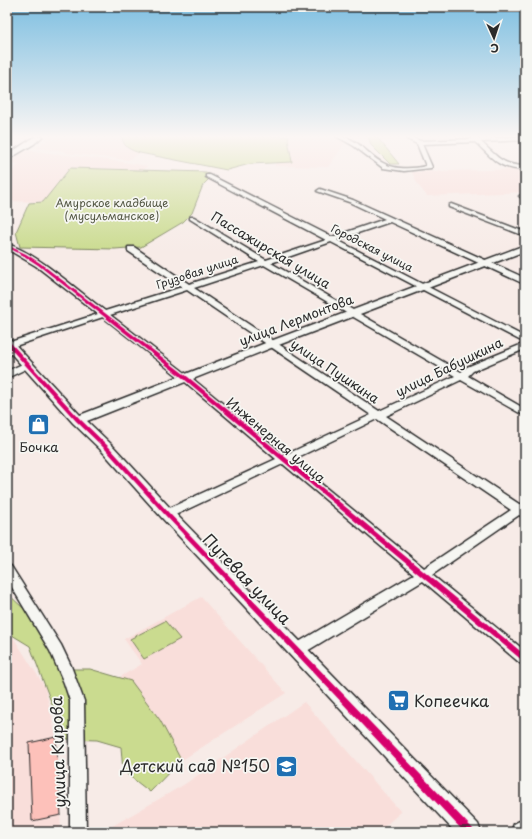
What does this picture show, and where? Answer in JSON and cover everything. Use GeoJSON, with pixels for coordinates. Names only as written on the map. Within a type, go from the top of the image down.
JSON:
{"type":"FeatureCollection","features":[{"type":"Feature","properties":{"kind":"street","name":"Городская улица"},"geometry":{"type":"LineString","coordinates":[[208,176],[525,340]]}},
{"type":"Feature","properties":{"kind":"street"},"geometry":{"type":"LineString","coordinates":[[320,190],[352,201],[525,281]]}},
{"type":"Feature","properties":{"kind":"street"},"geometry":{"type":"LineString","coordinates":[[525,195],[522,196],[525,198]]}},
{"type":"Feature","properties":{"kind":"street"},"geometry":{"type":"LineString","coordinates":[[451,206],[525,234]]}},
{"type":"Feature","properties":{"kind":"street","name":"Пассажирская улица"},"geometry":{"type":"LineString","coordinates":[[192,218],[263,262],[525,413]]}},
{"type":"Feature","properties":{"kind":"street","name":"Грузовая улица"},"geometry":{"type":"LineString","coordinates":[[8,344],[331,240],[391,219]]}},
{"type":"Feature","properties":{"kind":"street","name":"Инженерная улица"},"geometry":{"type":"LineString","coordinates":[[7,246],[39,264],[186,378],[525,659]]}},
{"type":"Feature","properties":{"kind":"street","name":"улица Лермонтова"},"geometry":{"type":"LineString","coordinates":[[78,420],[272,344],[525,248]]}},
{"type":"Feature","properties":{"kind":"street","name":"улица Пушкина"},"geometry":{"type":"LineString","coordinates":[[131,249],[379,416],[523,510]]}},
{"type":"Feature","properties":{"kind":"street","name":"Путевая улица"},"geometry":{"type":"LineString","coordinates":[[8,344],[78,420],[107,448],[167,514],[470,832]]}},
{"type":"Feature","properties":{"kind":"street","name":"улица Бабушкина"},"geometry":{"type":"LineString","coordinates":[[167,514],[283,459],[379,416],[462,376],[470,369],[525,346]]}},
{"type":"Feature","properties":{"kind":"street"},"geometry":{"type":"LineString","coordinates":[[7,375],[27,365]]}},
{"type":"Feature","properties":{"kind":"street"},"geometry":{"type":"LineString","coordinates":[[297,650],[414,581],[421,574],[523,510]]}},
{"type":"Feature","properties":{"kind":"street","name":"улица Кирова"},"geometry":{"type":"LineString","coordinates":[[7,569],[57,649],[72,684],[77,701],[78,832]]}},
{"type":"Feature","properties":{"kind":"street"},"geometry":{"type":"LineString","coordinates":[[522,832],[525,829]]}},
{"type":"Feature","properties":{"kind":"shaded area"},"geometry":{"type":"Polygon","coordinates":[[[9,175],[64,175],[43,202],[7,201],[7,177],[9,175]]]}},
{"type":"Feature","properties":{"kind":"shaded area"},"geometry":{"type":"Polygon","coordinates":[[[413,175],[525,175],[525,192],[427,196],[418,185],[413,175]]]}},
{"type":"Feature","properties":{"kind":"shaded area"},"geometry":{"type":"Polygon","coordinates":[[[201,597],[286,693],[162,773],[103,687],[142,664],[124,639],[201,597]]]}},
{"type":"Feature","properties":{"kind":"shaded area"},"geometry":{"type":"Polygon","coordinates":[[[11,634],[45,687],[56,737],[61,832],[7,832],[7,635],[11,634]]]}},
{"type":"Feature","properties":{"kind":"shaded area","name":"Детский сад №150"},"geometry":{"type":"Polygon","coordinates":[[[304,702],[401,812],[378,832],[102,832],[185,784],[304,702]]]}},
{"type":"Feature","properties":{"kind":"green space","name":"Амурское кладбище (мусульманское)"},"geometry":{"type":"Polygon","coordinates":[[[64,175],[212,176],[203,185],[192,213],[183,222],[141,247],[115,249],[20,247],[16,232],[29,203],[43,202],[64,175]]]}},
{"type":"Feature","properties":{"kind":"green space"},"geometry":{"type":"Polygon","coordinates":[[[7,593],[24,609],[37,626],[61,669],[90,669],[131,681],[160,720],[181,760],[150,792],[123,771],[121,747],[97,740],[65,739],[30,646],[7,632],[7,593]]]}},
{"type":"Feature","properties":{"kind":"green space"},"geometry":{"type":"Polygon","coordinates":[[[165,621],[180,639],[144,659],[130,639],[165,621]]]}},
{"type":"Feature","properties":{"kind":"building"},"geometry":{"type":"Polygon","coordinates":[[[56,737],[61,815],[32,821],[29,743],[56,737]]]}},
{"type":"Feature","properties":{"kind":"cycle path"},"geometry":{"type":"LineString","coordinates":[[7,246],[39,264],[186,378],[525,659]]}},
{"type":"Feature","properties":{"kind":"cycle path"},"geometry":{"type":"LineString","coordinates":[[7,342],[78,420],[107,448],[167,514],[470,832]]}},
{"type":"Feature","properties":{"kind":"place","name":"Бочка"},"geometry":{"type":"Point","coordinates":[39,425]}},
{"type":"Feature","properties":{"kind":"place","name":"Копеечка"},"geometry":{"type":"Point","coordinates":[398,701]}},
{"type":"Feature","properties":{"kind":"place","name":"Детский сад №150"},"geometry":{"type":"Point","coordinates":[286,766]}}]}
